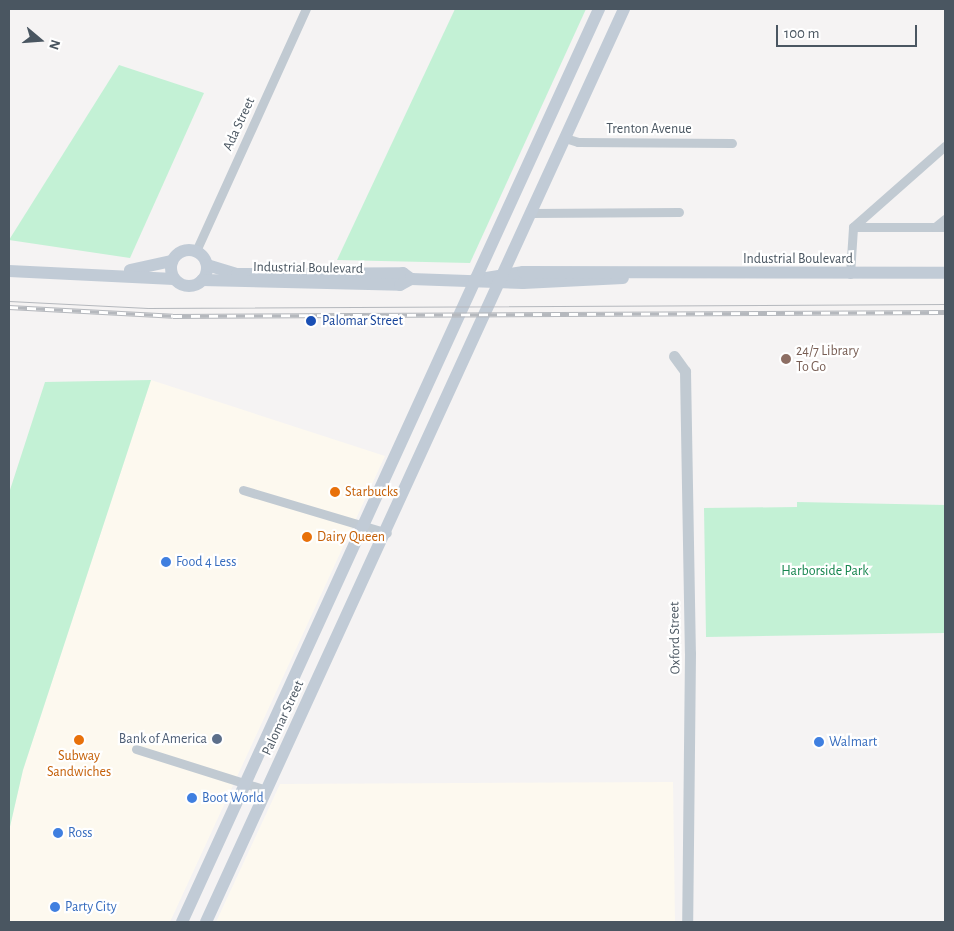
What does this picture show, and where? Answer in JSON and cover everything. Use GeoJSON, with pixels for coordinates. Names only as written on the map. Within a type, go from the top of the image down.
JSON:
{"type":"FeatureCollection","features":[{"type":"Feature","properties":{"kind":"main road","name":"Palomar Street"},"geometry":{"type":"LineString","coordinates":[[182,922],[365,526],[474,280],[600,9]]}},
{"type":"Feature","properties":{"kind":"main road"},"geometry":{"type":"LineString","coordinates":[[605,51],[615,9]]}},
{"type":"Feature","properties":{"kind":"main road","name":"Palomar Street"},"geometry":{"type":"LineString","coordinates":[[206,922],[387,532],[499,278],[531,213],[624,9]]}},
{"type":"Feature","properties":{"kind":"main road","name":"Industrial Boulevard"},"geometry":{"type":"LineString","coordinates":[[117,274],[172,261],[179,252],[196,251]]}},
{"type":"Feature","properties":{"kind":"main road"},"geometry":{"type":"LineString","coordinates":[[196,251],[206,265],[202,280]]}},
{"type":"Feature","properties":{"kind":"main road"},"geometry":{"type":"LineString","coordinates":[[172,261],[174,279]]}},
{"type":"Feature","properties":{"kind":"main road","name":"Industrial Boulevard"},"geometry":{"type":"LineString","coordinates":[[206,265],[237,274],[403,273],[411,279]]}},
{"type":"Feature","properties":{"kind":"main road","name":"Industrial Boulevard"},"geometry":{"type":"LineString","coordinates":[[9,271],[117,274],[174,279],[188,286],[202,280],[400,285],[411,279],[474,280],[602,271],[650,275],[945,273]]}},
{"type":"Feature","properties":{"kind":"street","name":"Ada Street"},"geometry":{"type":"LineString","coordinates":[[196,251],[306,9]]}},
{"type":"Feature","properties":{"kind":"street","name":"Trenton Avenue"},"geometry":{"type":"LineString","coordinates":[[565,138],[578,142],[732,143]]}},
{"type":"Feature","properties":{"kind":"street"},"geometry":{"type":"LineString","coordinates":[[850,274],[852,227],[945,146]]}},
{"type":"Feature","properties":{"kind":"street"},"geometry":{"type":"LineString","coordinates":[[531,213],[679,212]]}},
{"type":"Feature","properties":{"kind":"street"},"geometry":{"type":"LineString","coordinates":[[935,227],[945,218]]}},
{"type":"Feature","properties":{"kind":"street"},"geometry":{"type":"LineString","coordinates":[[852,227],[945,226]]}},
{"type":"Feature","properties":{"kind":"street","name":"Oxford Street"},"geometry":{"type":"LineString","coordinates":[[674,356],[685,371],[690,653],[687,922]]}},
{"type":"Feature","properties":{"kind":"street"},"geometry":{"type":"LineString","coordinates":[[243,490],[387,532]]}},
{"type":"Feature","properties":{"kind":"street"},"geometry":{"type":"LineString","coordinates":[[136,749],[266,790]]}},
{"type":"Feature","properties":{"kind":"shaded area"},"geometry":{"type":"Polygon","coordinates":[[[151,380],[385,456],[170,922],[9,922],[9,831],[23,770],[151,380]]]}},
{"type":"Feature","properties":{"kind":"shaded area"},"geometry":{"type":"Polygon","coordinates":[[[673,782],[675,922],[216,922],[280,784],[673,782]]]}},
{"type":"Feature","properties":{"kind":"green space"},"geometry":{"type":"Polygon","coordinates":[[[455,9],[586,9],[470,263],[337,260],[455,9]]]}},
{"type":"Feature","properties":{"kind":"green space"},"geometry":{"type":"Polygon","coordinates":[[[119,65],[204,93],[130,258],[9,240],[119,65]]]}},
{"type":"Feature","properties":{"kind":"green space"},"geometry":{"type":"Polygon","coordinates":[[[151,380],[23,770],[9,831],[9,493],[45,382],[151,380]]]}},
{"type":"Feature","properties":{"kind":"green space","name":"Harborside Park"},"geometry":{"type":"Polygon","coordinates":[[[797,502],[945,505],[945,633],[706,637],[704,508],[797,507],[797,502]]]}},
{"type":"Feature","properties":{"kind":"tram line"},"geometry":{"type":"LineString","coordinates":[[9,301],[148,308],[945,304]]}},
{"type":"Feature","properties":{"kind":"railway"},"geometry":{"type":"LineString","coordinates":[[9,307],[173,316],[945,312]]}},
{"type":"Feature","properties":{"kind":"place","name":"Palomar Street"},"geometry":{"type":"Point","coordinates":[311,321]}},
{"type":"Feature","properties":{"kind":"place","name":"24/7 Library To Go"},"geometry":{"type":"Point","coordinates":[786,359]}},
{"type":"Feature","properties":{"kind":"place","name":"Starbucks"},"geometry":{"type":"Point","coordinates":[335,492]}},
{"type":"Feature","properties":{"kind":"place","name":"Dairy Queen"},"geometry":{"type":"Point","coordinates":[307,537]}},
{"type":"Feature","properties":{"kind":"place","name":"Food 4 Less"},"geometry":{"type":"Point","coordinates":[166,562]}},
{"type":"Feature","properties":{"kind":"place","name":"Bank of America"},"geometry":{"type":"Point","coordinates":[217,739]}},
{"type":"Feature","properties":{"kind":"place","name":"Subway Sandwiches"},"geometry":{"type":"Point","coordinates":[79,740]}},
{"type":"Feature","properties":{"kind":"place","name":"Walmart"},"geometry":{"type":"Point","coordinates":[819,742]}},
{"type":"Feature","properties":{"kind":"place","name":"Boot World"},"geometry":{"type":"Point","coordinates":[192,798]}},
{"type":"Feature","properties":{"kind":"place","name":"Ross"},"geometry":{"type":"Point","coordinates":[58,833]}},
{"type":"Feature","properties":{"kind":"place","name":"Party City"},"geometry":{"type":"Point","coordinates":[55,907]}}]}
